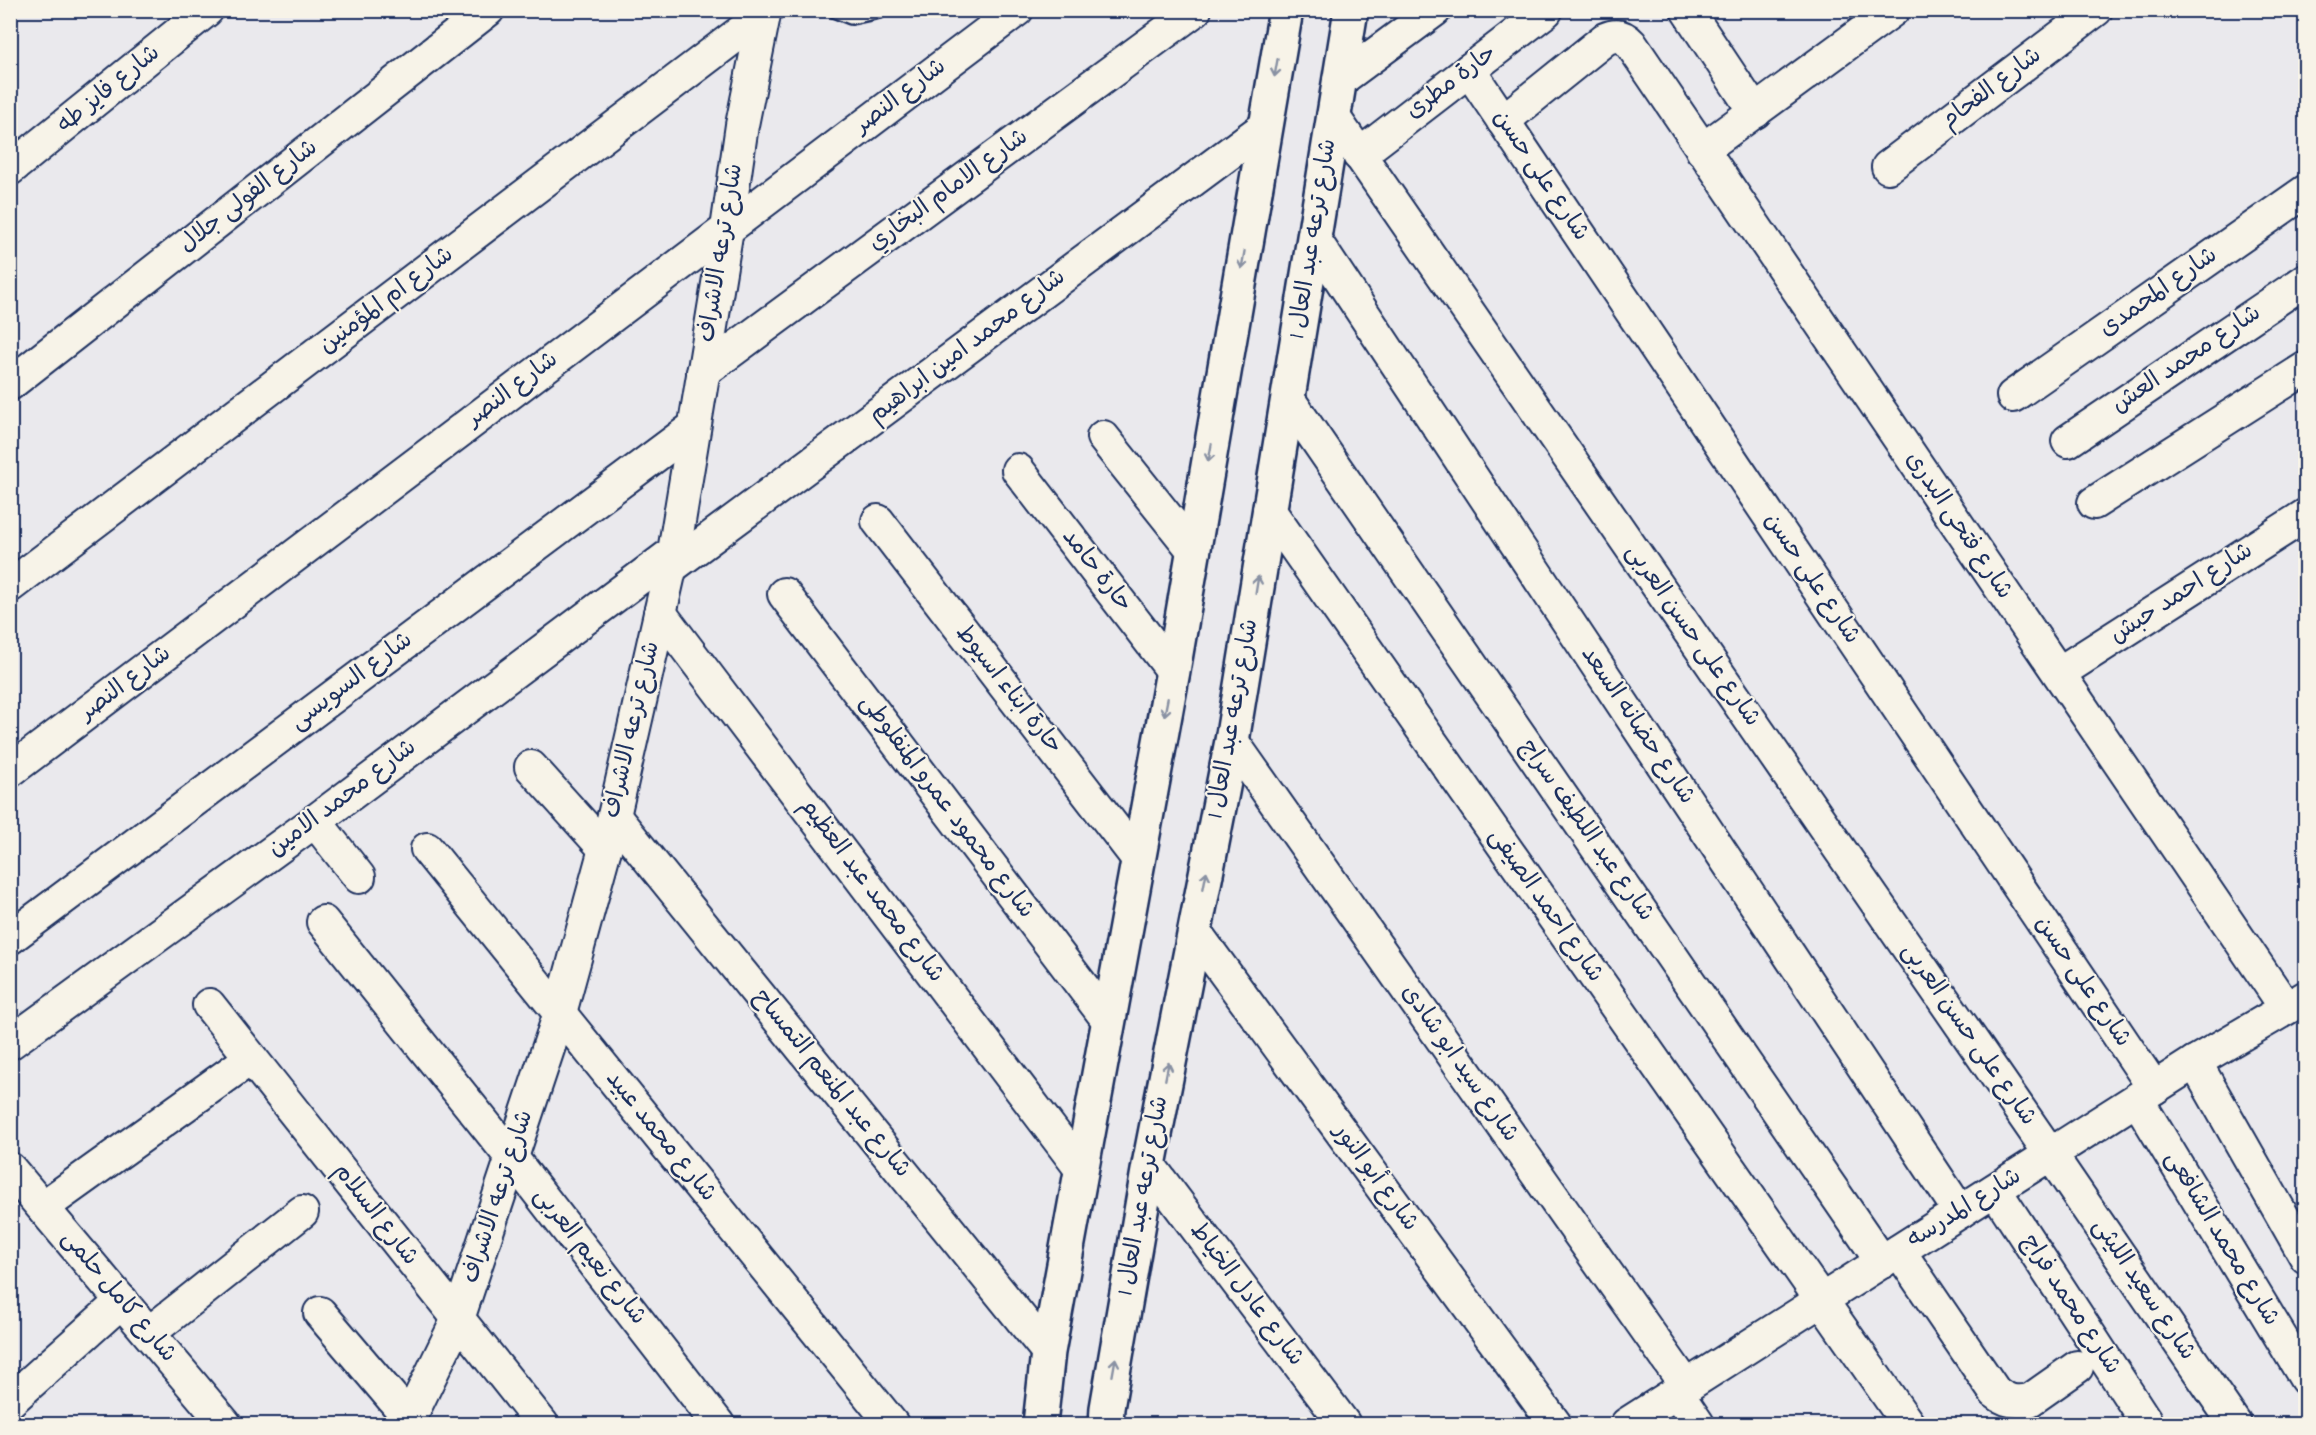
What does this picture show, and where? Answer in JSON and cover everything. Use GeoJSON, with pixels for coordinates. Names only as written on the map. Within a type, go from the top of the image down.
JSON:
{"type":"FeatureCollection","features":[{"type":"Feature","properties":{"kind":"street","name":"شارع فايز طه"},"geometry":{"type":"LineString","coordinates":[[10,169],[207,10]]}},
{"type":"Feature","properties":{"kind":"street","name":"شارع الفولى جلال"},"geometry":{"type":"LineString","coordinates":[[10,384],[488,10]]}},
{"type":"Feature","properties":{"kind":"street","name":"شارع النصر"},"geometry":{"type":"LineString","coordinates":[[10,771],[1017,10]]}},
{"type":"Feature","properties":{"kind":"street","name":"شارع الامام البخاري"},"geometry":{"type":"LineString","coordinates":[[703,372],[1196,10]]}},
{"type":"Feature","properties":{"kind":"street"},"geometry":{"type":"LineString","coordinates":[[1040,1425],[1048,1352],[1173,671],[1286,10]]}},
{"type":"Feature","properties":{"kind":"street","name":"شارع ترعه عبد العال 1"},"geometry":{"type":"LineString","coordinates":[[1106,1425],[1149,1165],[1232,741],[1351,10]]}},
{"type":"Feature","properties":{"kind":"street"},"geometry":{"type":"LineString","coordinates":[[1339,81],[1435,10]]}},
{"type":"Feature","properties":{"kind":"street"},"geometry":{"type":"LineString","coordinates":[[1687,10],[1755,112]]}},
{"type":"Feature","properties":{"kind":"street"},"geometry":{"type":"LineString","coordinates":[[1702,150],[1893,10]]}},
{"type":"Feature","properties":{"kind":"street","name":"شارع الفحام"},"geometry":{"type":"LineString","coordinates":[[1888,166],[2096,10]]}},
{"type":"Feature","properties":{"kind":"street","name":"حارة مطرى"},"geometry":{"type":"LineString","coordinates":[[1359,155],[1546,11]]}},
{"type":"Feature","properties":{"kind":"street","name":"شارع ترعه الاشراف"},"geometry":{"type":"LineString","coordinates":[[408,1422],[458,1319],[560,1013],[614,816],[672,560],[742,125],[764,13]]}},
{"type":"Feature","properties":{"kind":"street","name":"شارع ام المؤمنين"},"geometry":{"type":"LineString","coordinates":[[10,586],[764,13]]}},
{"type":"Feature","properties":{"kind":"street","name":"شارع فتحى البدرى"},"geometry":{"type":"LineString","coordinates":[[1503,121],[1605,39],[1617,35],[1625,38],[1631,44],[2059,673],[2296,1003]]}},
{"type":"Feature","properties":{"kind":"street","name":"شارع على حسن"},"geometry":{"type":"LineString","coordinates":[[1469,70],[2145,1094]]}},
{"type":"Feature","properties":{"kind":"street","name":"شارع على حسن العربى"},"geometry":{"type":"LineString","coordinates":[[1333,116],[2051,1155]]}},
{"type":"Feature","properties":{"kind":"street","name":"شارع محمد امين ابراهيم"},"geometry":{"type":"LineString","coordinates":[[672,560],[1266,126]]}},
{"type":"Feature","properties":{"kind":"street","name":"شارع المحمدى"},"geometry":{"type":"LineString","coordinates":[[2013,396],[2306,191]]}},
{"type":"Feature","properties":{"kind":"street","name":"شارع حضانه السعد"},"geometry":{"type":"LineString","coordinates":[[1314,239],[1960,1212]]}},
{"type":"Feature","properties":{"kind":"street","name":"شارع محمد العش"},"geometry":{"type":"LineString","coordinates":[[2068,441],[2306,280]]}},
{"type":"Feature","properties":{"kind":"street"},"geometry":{"type":"LineString","coordinates":[[2094,503],[2306,368]]}},
{"type":"Feature","properties":{"kind":"street","name":"شارع عبد اللطيف سراج"},"geometry":{"type":"LineString","coordinates":[[1289,400],[1891,1256],[1995,1392],[2002,1398],[2021,1402],[2030,1400],[2077,1367]]}},
{"type":"Feature","properties":{"kind":"street","name":"شارع السويسى"},"geometry":{"type":"LineString","coordinates":[[10,938],[694,427]]}},
{"type":"Feature","properties":{"kind":"street"},"geometry":{"type":"LineString","coordinates":[[1103,437],[1194,551]]}},
{"type":"Feature","properties":{"kind":"street","name":"حارة حامد"},"geometry":{"type":"LineString","coordinates":[[1018,470],[1173,671]]}},
{"type":"Feature","properties":{"kind":"street","name":"شارع احمد الصيفى"},"geometry":{"type":"LineString","coordinates":[[1269,510],[1908,1425]]}},
{"type":"Feature","properties":{"kind":"street","name":"شارع احمد حبش"},"geometry":{"type":"LineString","coordinates":[[2059,673],[2306,515]]}},
{"type":"Feature","properties":{"kind":"street","name":"حارة ابناء اسيوط"},"geometry":{"type":"LineString","coordinates":[[878,521],[1138,860]]}},
{"type":"Feature","properties":{"kind":"street","name":"شارع محمد الامين"},"geometry":{"type":"LineString","coordinates":[[10,1043],[672,560]]}},
{"type":"Feature","properties":{"kind":"street","name":"شارع محمود عمرو المنفلوطى"},"geometry":{"type":"LineString","coordinates":[[784,594],[1108,1020]]}},
{"type":"Feature","properties":{"kind":"street","name":"شارع محمد عبد العظيم"},"geometry":{"type":"LineString","coordinates":[[660,613],[1082,1169]]}},
{"type":"Feature","properties":{"kind":"street","name":"شارع سيد ابو شادى"},"geometry":{"type":"LineString","coordinates":[[1232,741],[1682,1390],[1698,1425]]}},
{"type":"Feature","properties":{"kind":"street"},"geometry":{"type":"LineString","coordinates":[[531,768],[605,849]]}},
{"type":"Feature","properties":{"kind":"street","name":"شارع عبد المنعم التمساح"},"geometry":{"type":"LineString","coordinates":[[614,816],[1048,1352]]}},
{"type":"Feature","properties":{"kind":"street"},"geometry":{"type":"LineString","coordinates":[[315,821],[359,877]]}},
{"type":"Feature","properties":{"kind":"street","name":"شارع محمد عبيد"},"geometry":{"type":"LineString","coordinates":[[427,849],[892,1425]]}},
{"type":"Feature","properties":{"kind":"street","name":"شارع نعيم العربى"},"geometry":{"type":"LineString","coordinates":[[323,922],[512,1158],[718,1425]]}},
{"type":"Feature","properties":{"kind":"street","name":"شارع أبو النور"},"geometry":{"type":"LineString","coordinates":[[1195,932],[1555,1425]]}},
{"type":"Feature","properties":{"kind":"street","name":"شارع المدرسه"},"geometry":{"type":"LineString","coordinates":[[1628,1425],[2195,1062],[2296,1003]]}},
{"type":"Feature","properties":{"kind":"street","name":"شارع السلام"},"geometry":{"type":"LineString","coordinates":[[209,1005],[542,1425]]}},
{"type":"Feature","properties":{"kind":"street"},"geometry":{"type":"LineString","coordinates":[[43,1207],[251,1058]]}},
{"type":"Feature","properties":{"kind":"street"},"geometry":{"type":"LineString","coordinates":[[2195,1062],[2306,1257]]}},
{"type":"Feature","properties":{"kind":"street","name":"شارع محمد الشافعى"},"geometry":{"type":"LineString","coordinates":[[2145,1094],[2306,1379]]}},
{"type":"Feature","properties":{"kind":"street","name":"شارع سعيد الليثى"},"geometry":{"type":"LineString","coordinates":[[2051,1155],[2235,1425]]}},
{"type":"Feature","properties":{"kind":"street","name":"شارع عادل الخياط"},"geometry":{"type":"LineString","coordinates":[[1149,1165],[1344,1425]]}},
{"type":"Feature","properties":{"kind":"street","name":"شارع كامل حلمى"},"geometry":{"type":"LineString","coordinates":[[10,1169],[122,1301],[221,1423]]}},
{"type":"Feature","properties":{"kind":"street","name":"شارع محمد فراج"},"geometry":{"type":"LineString","coordinates":[[1995,1190],[2145,1420]]}},
{"type":"Feature","properties":{"kind":"street"},"geometry":{"type":"LineString","coordinates":[[149,1334],[302,1212]]}},
{"type":"Feature","properties":{"kind":"street"},"geometry":{"type":"LineString","coordinates":[[13,1395],[122,1301]]}},
{"type":"Feature","properties":{"kind":"street"},"geometry":{"type":"LineString","coordinates":[[320,1313],[408,1422]]}},
{"type":"Feature","properties":{"kind":"lane"},"geometry":{"type":"LineString","coordinates":[[836,10],[850,16],[879,10]]}}]}
